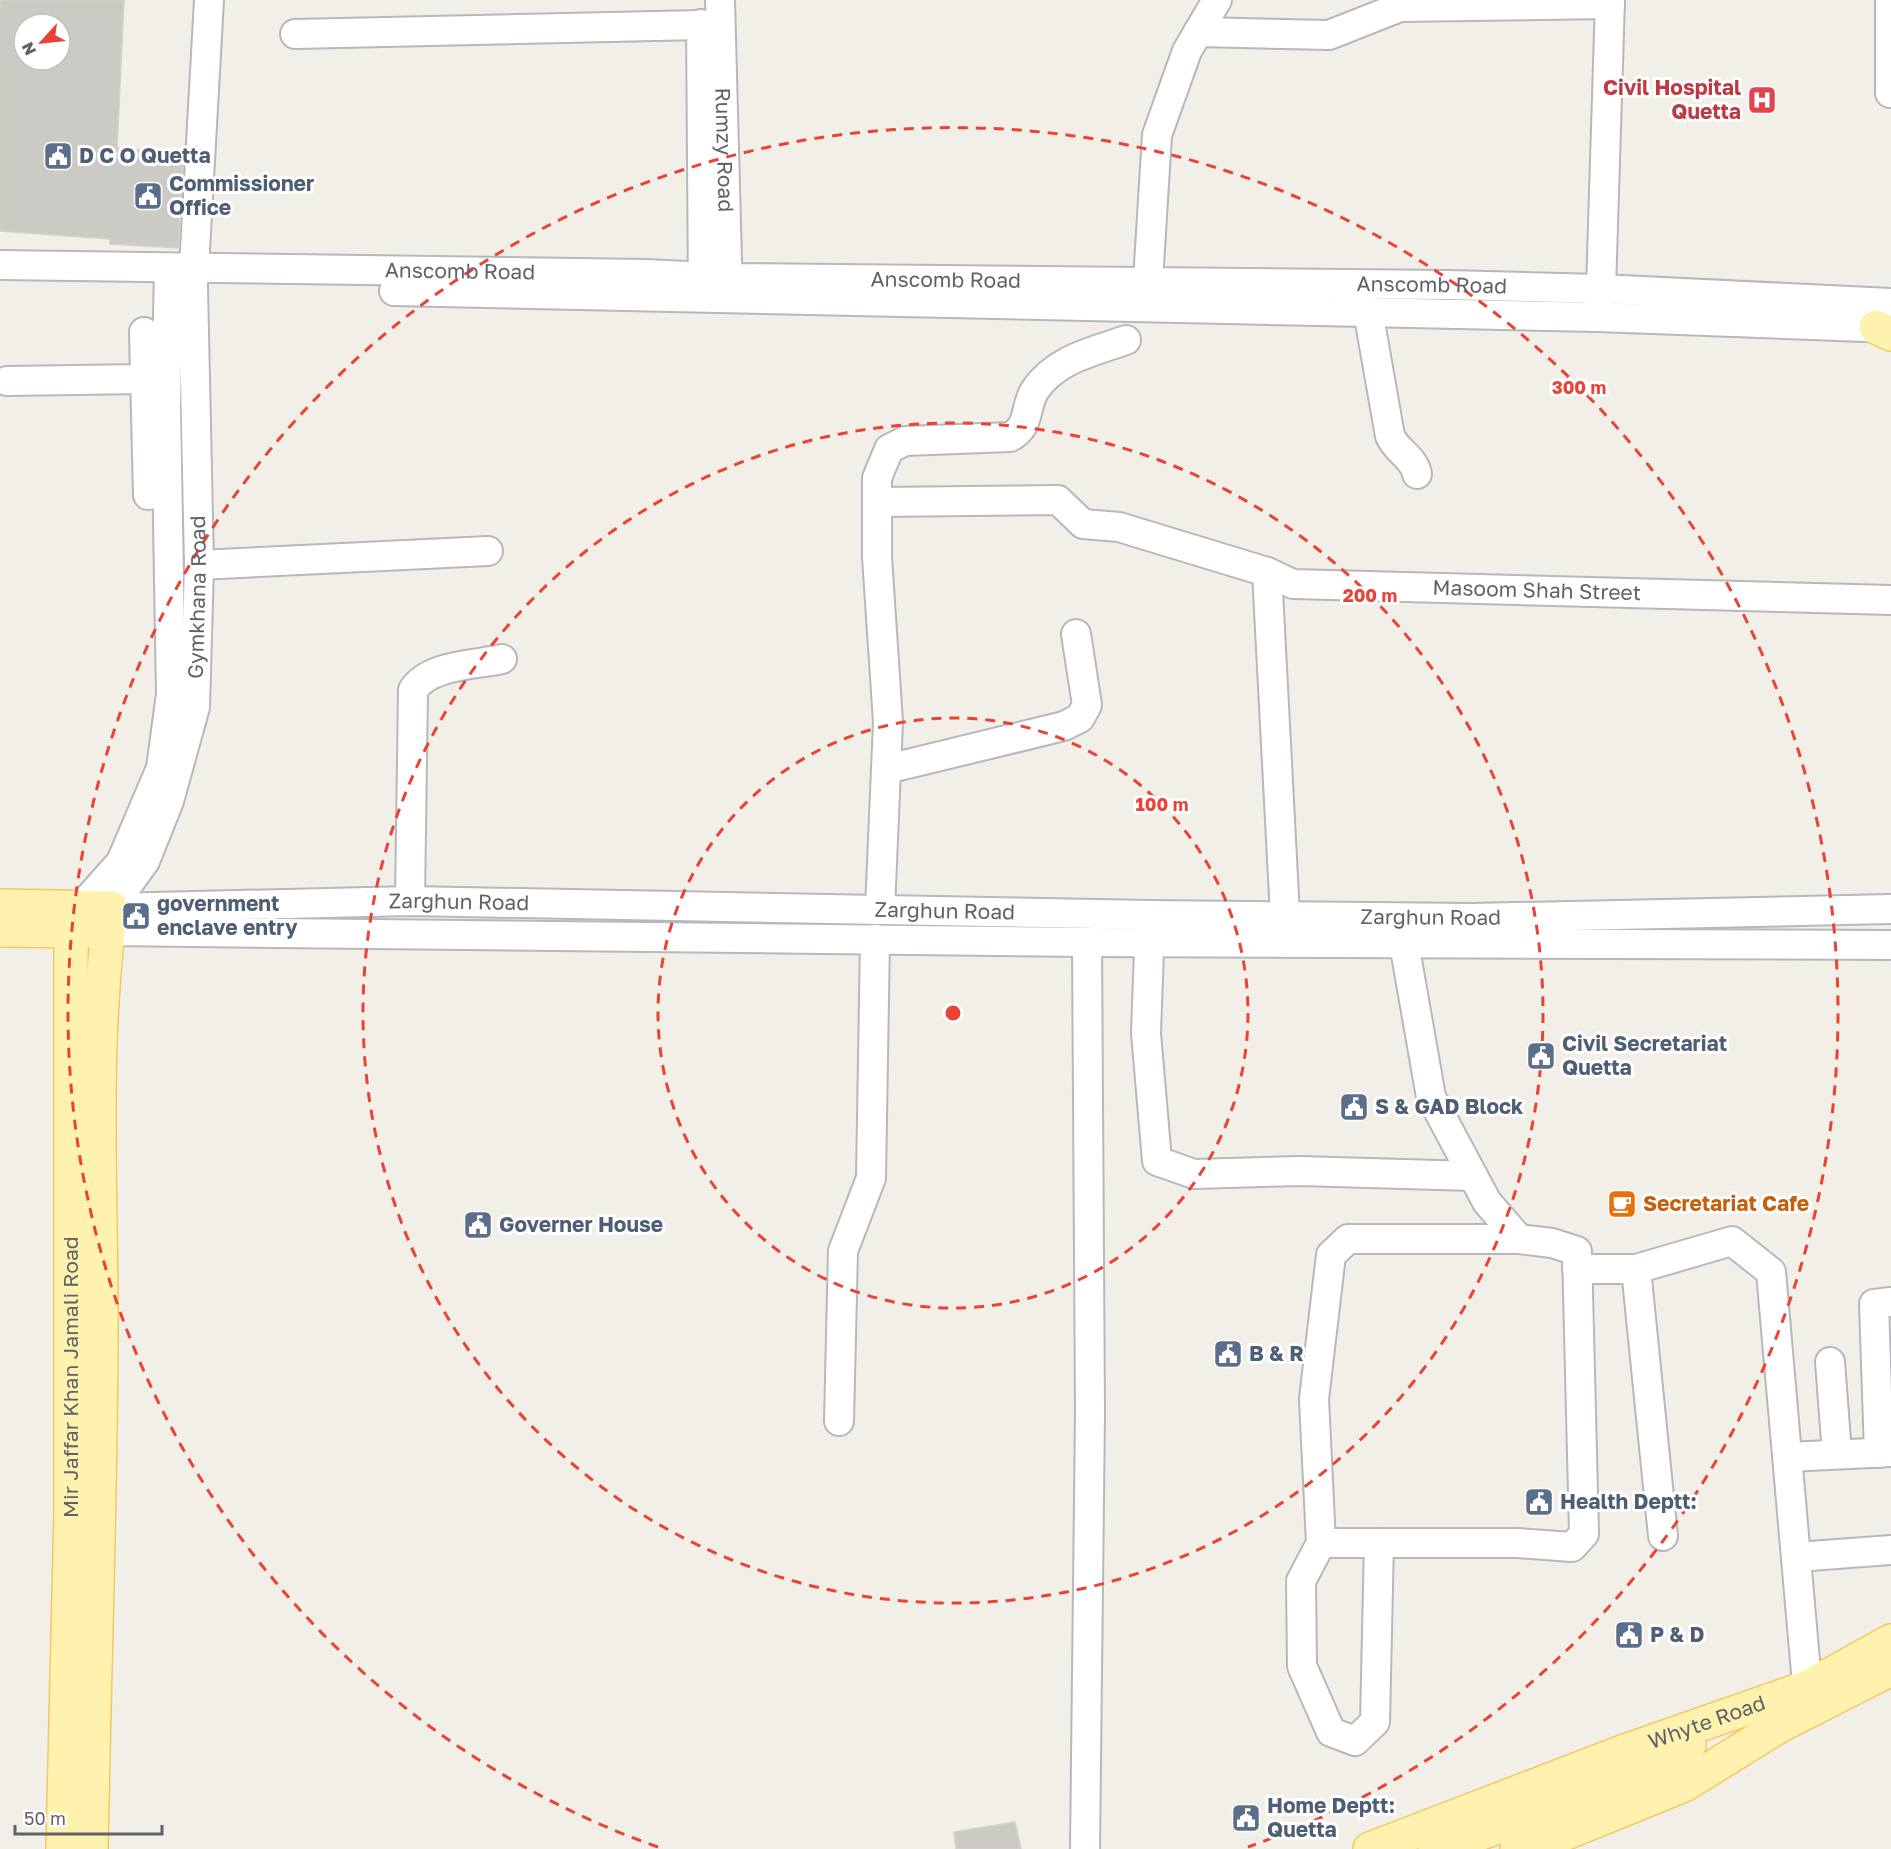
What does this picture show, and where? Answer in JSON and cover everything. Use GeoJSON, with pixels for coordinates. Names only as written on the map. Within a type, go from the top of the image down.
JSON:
{"type":"FeatureCollection","features":[{"type":"Feature","properties":{"kind":"main road","name":"Zarghun Road"},"geometry":{"type":"LineString","coordinates":[[0,906],[93,919]]}},
{"type":"Feature","properties":{"kind":"main road","name":"Zarghun Road"},"geometry":{"type":"LineString","coordinates":[[0,930],[93,919]]}},
{"type":"Feature","properties":{"kind":"main road","name":"Mir Jaffar Khan Jamali Road"},"geometry":{"type":"LineString","coordinates":[[63,1849],[71,1511],[93,919]]}},
{"type":"Feature","properties":{"kind":"main road","name":"Mir Jaffar Khan Jamali Road"},"geometry":{"type":"LineString","coordinates":[[91,1849],[101,1343],[99,1062],[93,919]]}},
{"type":"Feature","properties":{"kind":"main road"},"geometry":{"type":"LineString","coordinates":[[1809,1699],[1891,1641]]}},
{"type":"Feature","properties":{"kind":"main road"},"geometry":{"type":"LineString","coordinates":[[1771,1714],[1891,1669]]}},
{"type":"Feature","properties":{"kind":"main road","name":"Whyte Road"},"geometry":{"type":"LineString","coordinates":[[1435,1849],[1573,1800],[1771,1714]]}},
{"type":"Feature","properties":{"kind":"main road","name":"Whyte Road"},"geometry":{"type":"LineString","coordinates":[[1370,1849],[1625,1751],[1771,1714]]}},
{"type":"Feature","properties":{"kind":"main road","name":"Whyte Road"},"geometry":{"type":"LineString","coordinates":[[1517,1849],[1561,1835],[1684,1785],[1771,1714]]}},
{"type":"Feature","properties":{"kind":"street"},"geometry":{"type":"LineString","coordinates":[[93,919],[121,862],[161,768],[171,694],[166,406],[208,0]]}},
{"type":"Feature","properties":{"kind":"street","name":"Rumzy Road"},"geometry":{"type":"LineString","coordinates":[[716,288],[720,0]]}},
{"type":"Feature","properties":{"kind":"street"},"geometry":{"type":"LineString","coordinates":[[1150,294],[1157,135],[1187,51],[1217,0]]}},
{"type":"Feature","properties":{"kind":"street"},"geometry":{"type":"LineString","coordinates":[[1890,0],[1890,93]]}},
{"type":"Feature","properties":{"kind":"street"},"geometry":{"type":"LineString","coordinates":[[1198,32],[1329,35],[1400,7],[1610,2],[1599,303]]}},
{"type":"Feature","properties":{"kind":"street"},"geometry":{"type":"LineString","coordinates":[[296,34],[701,13]]}},
{"type":"Feature","properties":{"kind":"street","name":"Rumzy Road"},"geometry":{"type":"LineString","coordinates":[[701,13],[716,288]]}},
{"type":"Feature","properties":{"kind":"street","name":"Anscomb Road"},"geometry":{"type":"LineString","coordinates":[[0,265],[181,278]]}},
{"type":"Feature","properties":{"kind":"street","name":"Anscomb Road"},"geometry":{"type":"LineString","coordinates":[[0,283],[181,278],[1599,303],[1887,323]]}},
{"type":"Feature","properties":{"kind":"street","name":"Gymkhana Road"},"geometry":{"type":"LineString","coordinates":[[93,919],[145,861],[169,801],[195,707],[199,565],[181,278]]}},
{"type":"Feature","properties":{"kind":"street","name":"Anscomb Road"},"geometry":{"type":"LineString","coordinates":[[1150,294],[1368,311],[1599,303]]}},
{"type":"Feature","properties":{"kind":"street"},"geometry":{"type":"LineString","coordinates":[[1368,311],[1390,436],[1396,448],[1412,460],[1417,474]]}},
{"type":"Feature","properties":{"kind":"street"},"geometry":{"type":"LineString","coordinates":[[144,332],[149,534],[159,543],[168,542]]}},
{"type":"Feature","properties":{"kind":"street"},"geometry":{"type":"LineString","coordinates":[[879,910],[888,723],[877,568],[877,478],[889,449],[905,441],[1010,437],[1020,432],[1026,422],[1033,393],[1048,374],[1079,356],[1126,340]]}},
{"type":"Feature","properties":{"kind":"street"},"geometry":{"type":"LineString","coordinates":[[7,381],[144,379]]}},
{"type":"Feature","properties":{"kind":"street","name":"Masoom Shah Street"},"geometry":{"type":"LineString","coordinates":[[878,502],[1058,500],[1083,524],[1119,527],[1267,572],[1293,584],[1891,600]]}},
{"type":"Feature","properties":{"kind":"street"},"geometry":{"type":"LineString","coordinates":[[199,565],[488,551]]}},
{"type":"Feature","properties":{"kind":"street"},"geometry":{"type":"LineString","coordinates":[[1267,572],[1285,916]]}},
{"type":"Feature","properties":{"kind":"street"},"geometry":{"type":"LineString","coordinates":[[887,769],[1064,726],[1080,718],[1087,705],[1076,634]]}},
{"type":"Feature","properties":{"kind":"street"},"geometry":{"type":"LineString","coordinates":[[410,901],[413,690],[419,681],[431,674],[502,659]]}},
{"type":"Feature","properties":{"kind":"street","name":"Zarghun Road"},"geometry":{"type":"LineString","coordinates":[[93,919],[410,901],[879,910],[1150,928],[1404,930],[1891,945]]}},
{"type":"Feature","properties":{"kind":"street","name":"Zarghun Road"},"geometry":{"type":"LineString","coordinates":[[93,919],[875,939],[1087,942],[1150,928],[1285,916],[1404,930],[1484,918],[1891,909]]}},
{"type":"Feature","properties":{"kind":"street"},"geometry":{"type":"LineString","coordinates":[[1150,928],[1146,1033],[1157,1161],[1194,1174],[1300,1171],[1473,1176]]}},
{"type":"Feature","properties":{"kind":"street"},"geometry":{"type":"LineString","coordinates":[[1404,930],[1431,1097],[1487,1202],[1519,1239]]}},
{"type":"Feature","properties":{"kind":"street"},"geometry":{"type":"LineString","coordinates":[[839,1421],[843,1251],[870,1178],[875,939]]}},
{"type":"Feature","properties":{"kind":"street"},"geometry":{"type":"LineString","coordinates":[[1086,1849],[1090,1412],[1087,942]]}},
{"type":"Feature","properties":{"kind":"street"},"geometry":{"type":"LineString","coordinates":[[1320,1543],[1378,1543],[1517,1543],[1572,1547],[1584,1534],[1577,1251],[1552,1243],[1519,1239],[1348,1239],[1331,1255],[1314,1399],[1320,1543],[1301,1581],[1302,1666],[1331,1732],[1355,1741],[1375,1722],[1378,1543]]}},
{"type":"Feature","properties":{"kind":"street"},"geometry":{"type":"LineString","coordinates":[[1577,1269],[1636,1269],[1732,1240],[1771,1272],[1809,1699]]}},
{"type":"Feature","properties":{"kind":"street"},"geometry":{"type":"LineString","coordinates":[[1636,1269],[1663,1536]]}},
{"type":"Feature","properties":{"kind":"street"},"geometry":{"type":"LineString","coordinates":[[1788,1457],[1885,1452],[1874,1304],[1891,1302]]}},
{"type":"Feature","properties":{"kind":"street"},"geometry":{"type":"LineString","coordinates":[[1830,1362],[1837,1455]]}},
{"type":"Feature","properties":{"kind":"street"},"geometry":{"type":"LineString","coordinates":[[1797,1557],[1891,1550]]}},
{"type":"Feature","properties":{"kind":"building","name":"D C O Quetta"},"geometry":{"type":"Polygon","coordinates":[[[0,0],[124,0],[117,148],[184,153],[178,248],[110,244],[110,239],[0,231],[0,0]]]}},
{"type":"Feature","properties":{"kind":"building"},"geometry":{"type":"Polygon","coordinates":[[[1015,1822],[1021,1849],[956,1849],[954,1832],[1015,1822]]]}},
{"type":"Feature","properties":{"kind":"place","name":"Civil Hospital Quetta"},"geometry":{"type":"Point","coordinates":[1762,100]}},
{"type":"Feature","properties":{"kind":"place","name":"D C O Quetta"},"geometry":{"type":"Point","coordinates":[58,156]}},
{"type":"Feature","properties":{"kind":"place","name":"Commissioner Office"},"geometry":{"type":"Point","coordinates":[148,196]}},
{"type":"Feature","properties":{"kind":"place","name":"government enclave entry"},"geometry":{"type":"Point","coordinates":[136,916]}},
{"type":"Feature","properties":{"kind":"place","name":"Civil Secretariat Quetta"},"geometry":{"type":"Point","coordinates":[1541,1056]}},
{"type":"Feature","properties":{"kind":"place","name":"S & GAD Block"},"geometry":{"type":"Point","coordinates":[1354,1107]}},
{"type":"Feature","properties":{"kind":"place","name":"Secretariat Cafe"},"geometry":{"type":"Point","coordinates":[1622,1204]}},
{"type":"Feature","properties":{"kind":"place","name":"Governer House"},"geometry":{"type":"Point","coordinates":[478,1225]}},
{"type":"Feature","properties":{"kind":"place","name":"B & R"},"geometry":{"type":"Point","coordinates":[1228,1354]}},
{"type":"Feature","properties":{"kind":"place","name":"Health Deptt:"},"geometry":{"type":"Point","coordinates":[1539,1502]}},
{"type":"Feature","properties":{"kind":"place","name":"P & D"},"geometry":{"type":"Point","coordinates":[1629,1635]}},
{"type":"Feature","properties":{"kind":"place","name":"Home Deptt: Quetta"},"geometry":{"type":"Point","coordinates":[1246,1818]}}]}
